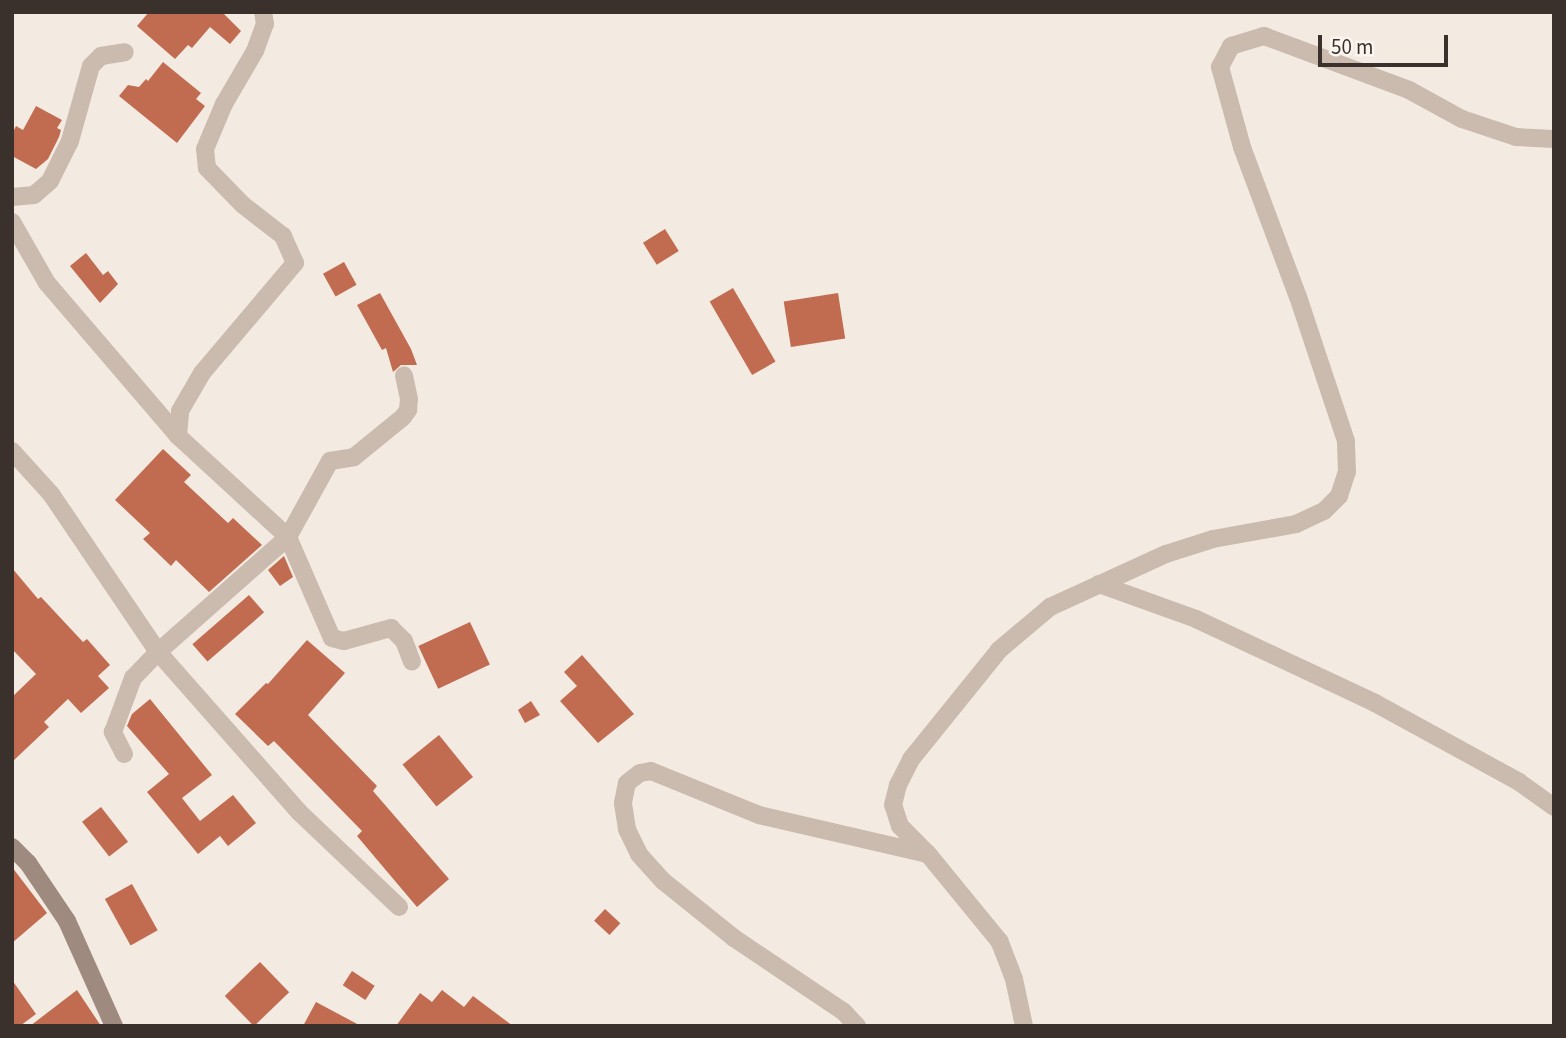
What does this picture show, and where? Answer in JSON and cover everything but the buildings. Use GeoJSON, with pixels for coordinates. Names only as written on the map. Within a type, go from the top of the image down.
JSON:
{"type":"FeatureCollection","features":[{"type":"Feature","properties":{"kind":"main road"},"geometry":{"type":"LineString","coordinates":[[12,847],[28,863],[67,921],[114,1026]]}},
{"type":"Feature","properties":{"kind":"street"},"geometry":{"type":"LineString","coordinates":[[178,436],[180,411],[202,373],[295,263],[283,236],[235,198],[207,168],[205,149],[224,104],[255,51],[265,24],[263,12]]}},
{"type":"Feature","properties":{"kind":"street"},"geometry":{"type":"LineString","coordinates":[[1024,1026],[1014,978],[1000,942],[928,854],[900,826],[892,805],[898,785],[912,758],[999,650],[1050,607],[1166,554],[1213,539],[1296,524],[1324,511],[1339,496],[1347,472],[1346,442],[1298,296],[1242,147],[1220,67],[1231,46],[1264,36],[1409,90],[1462,119],[1516,137],[1554,139]]}},
{"type":"Feature","properties":{"kind":"street"},"geometry":{"type":"LineString","coordinates":[[12,197],[34,195],[50,181],[70,141],[91,65],[101,56],[125,52]]}},
{"type":"Feature","properties":{"kind":"street"},"geometry":{"type":"LineString","coordinates":[[12,222],[47,283],[178,436],[288,537],[332,638],[344,641],[391,628],[404,641],[412,662]]}},
{"type":"Feature","properties":{"kind":"street"},"geometry":{"type":"LineString","coordinates":[[124,754],[113,732],[133,678],[158,652],[288,537],[330,461],[354,457],[403,417],[409,399],[404,376]]}},
{"type":"Feature","properties":{"kind":"street"},"geometry":{"type":"LineString","coordinates":[[12,452],[51,494],[158,652],[299,812],[399,907]]}},
{"type":"Feature","properties":{"kind":"street"},"geometry":{"type":"LineString","coordinates":[[1099,584],[1196,619],[1375,703],[1518,782],[1554,807]]}},
{"type":"Feature","properties":{"kind":"street"},"geometry":{"type":"LineString","coordinates":[[857,1026],[834,1006],[724,930],[663,881],[639,854],[627,828],[623,803],[627,783],[640,773],[651,771],[759,815],[928,854]]}}]}
